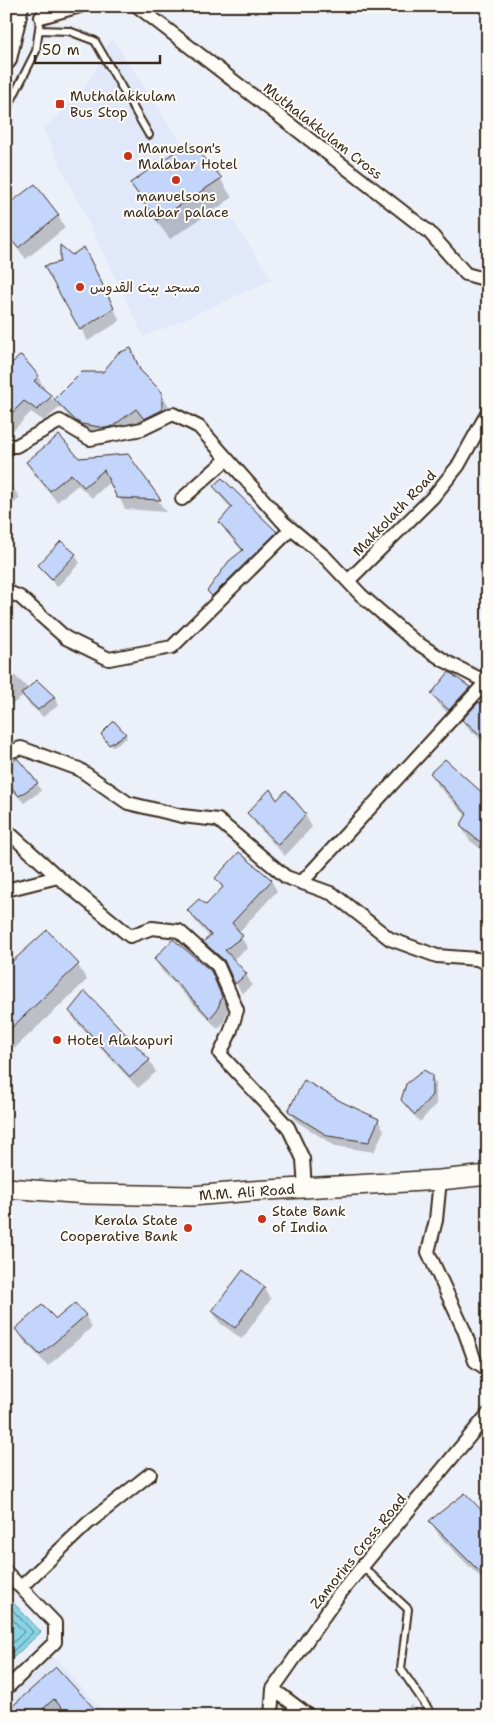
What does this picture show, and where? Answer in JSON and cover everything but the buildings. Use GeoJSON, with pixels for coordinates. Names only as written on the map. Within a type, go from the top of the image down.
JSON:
{"type":"FeatureCollection","features":[{"type":"Feature","properties":{"kind":"main road"},"geometry":{"type":"LineString","coordinates":[[6,59],[18,6]]}},
{"type":"Feature","properties":{"kind":"main road","name":"M.M. Ali Road"},"geometry":{"type":"LineString","coordinates":[[6,1188],[87,1194],[192,1196],[440,1180],[488,1175]]}},
{"type":"Feature","properties":{"kind":"street"},"geometry":{"type":"LineString","coordinates":[[41,18],[80,6]]}},
{"type":"Feature","properties":{"kind":"street","name":"Muthalakkulam Cross"},"geometry":{"type":"LineString","coordinates":[[137,6],[429,232],[466,274],[488,280]]}},
{"type":"Feature","properties":{"kind":"street","name":"Makkolath Road"},"geometry":{"type":"LineString","coordinates":[[348,581],[434,497],[458,466],[488,412]]}},
{"type":"Feature","properties":{"kind":"street"},"geometry":{"type":"LineString","coordinates":[[6,446],[16,446],[60,421],[90,439],[142,429],[173,414],[199,427],[283,522],[325,557],[361,595],[413,640],[445,661],[487,683],[302,882]]}},
{"type":"Feature","properties":{"kind":"street"},"geometry":{"type":"LineString","coordinates":[[182,499],[227,459]]}},
{"type":"Feature","properties":{"kind":"street"},"geometry":{"type":"LineString","coordinates":[[6,591],[20,597],[66,638],[109,659],[172,647],[291,529]]}},
{"type":"Feature","properties":{"kind":"street"},"geometry":{"type":"LineString","coordinates":[[6,753],[21,748],[78,769],[128,803],[182,816],[218,820],[286,877],[333,894],[390,939],[437,956],[477,959],[488,964]]}},
{"type":"Feature","properties":{"kind":"street"},"geometry":{"type":"LineString","coordinates":[[6,830],[58,877],[130,936],[152,928],[180,931],[218,966],[237,1010],[230,1033],[220,1054],[288,1127],[303,1159],[305,1188]]}},
{"type":"Feature","properties":{"kind":"street"},"geometry":{"type":"LineString","coordinates":[[6,890],[58,877]]}},
{"type":"Feature","properties":{"kind":"street"},"geometry":{"type":"LineString","coordinates":[[440,1180],[436,1220],[428,1252],[464,1330],[475,1360],[488,1370]]}},
{"type":"Feature","properties":{"kind":"street","name":"Zamorins Cross Road"},"geometry":{"type":"LineString","coordinates":[[272,1688],[338,1596],[488,1414]]}},
{"type":"Feature","properties":{"kind":"street"},"geometry":{"type":"LineString","coordinates":[[21,1587],[88,1523],[150,1474]]}},
{"type":"Feature","properties":{"kind":"street"},"geometry":{"type":"LineString","coordinates":[[6,1572],[55,1623],[55,1642],[6,1689]]}},
{"type":"Feature","properties":{"kind":"street"},"geometry":{"type":"LineString","coordinates":[[271,1716],[272,1688]]}},
{"type":"Feature","properties":{"kind":"street"},"geometry":{"type":"LineString","coordinates":[[272,1688],[309,1716]]}},
{"type":"Feature","properties":{"kind":"lane"},"geometry":{"type":"LineString","coordinates":[[6,111],[36,51],[41,18],[95,42],[149,135]]}},
{"type":"Feature","properties":{"kind":"lane"},"geometry":{"type":"LineString","coordinates":[[363,1566],[408,1608],[401,1669],[433,1716]]}},
{"type":"Feature","properties":{"kind":"shaded area"},"geometry":{"type":"Polygon","coordinates":[[[112,38],[272,280],[144,337],[43,129],[84,90],[112,38]]]}},
{"type":"Feature","properties":{"kind":"shaded area"},"geometry":{"type":"Polygon","coordinates":[[[53,1656],[108,1716],[6,1716],[6,1701],[53,1656]]]}},
{"type":"Feature","properties":{"kind":"water"},"geometry":{"type":"Polygon","coordinates":[[[6,1595],[41,1632],[6,1664],[6,1595]]]}},
{"type":"Feature","properties":{"kind":"place","name":"Muthalakkulam Bus Stop"},"geometry":{"type":"Point","coordinates":[60,104]}},
{"type":"Feature","properties":{"kind":"place","name":"Manuelson's Malabar Hotel"},"geometry":{"type":"Point","coordinates":[128,156]}},
{"type":"Feature","properties":{"kind":"place","name":"manuelsons malabar palace"},"geometry":{"type":"Point","coordinates":[176,180]}},
{"type":"Feature","properties":{"kind":"place","name":"مسجد بیت القدوس"},"geometry":{"type":"Point","coordinates":[80,287]}},
{"type":"Feature","properties":{"kind":"place","name":"Hotel Alakapuri"},"geometry":{"type":"Point","coordinates":[57,1040]}},
{"type":"Feature","properties":{"kind":"place","name":"State Bank of India"},"geometry":{"type":"Point","coordinates":[262,1219]}},
{"type":"Feature","properties":{"kind":"place","name":"Kerala State Cooperative Bank"},"geometry":{"type":"Point","coordinates":[188,1228]}}]}
